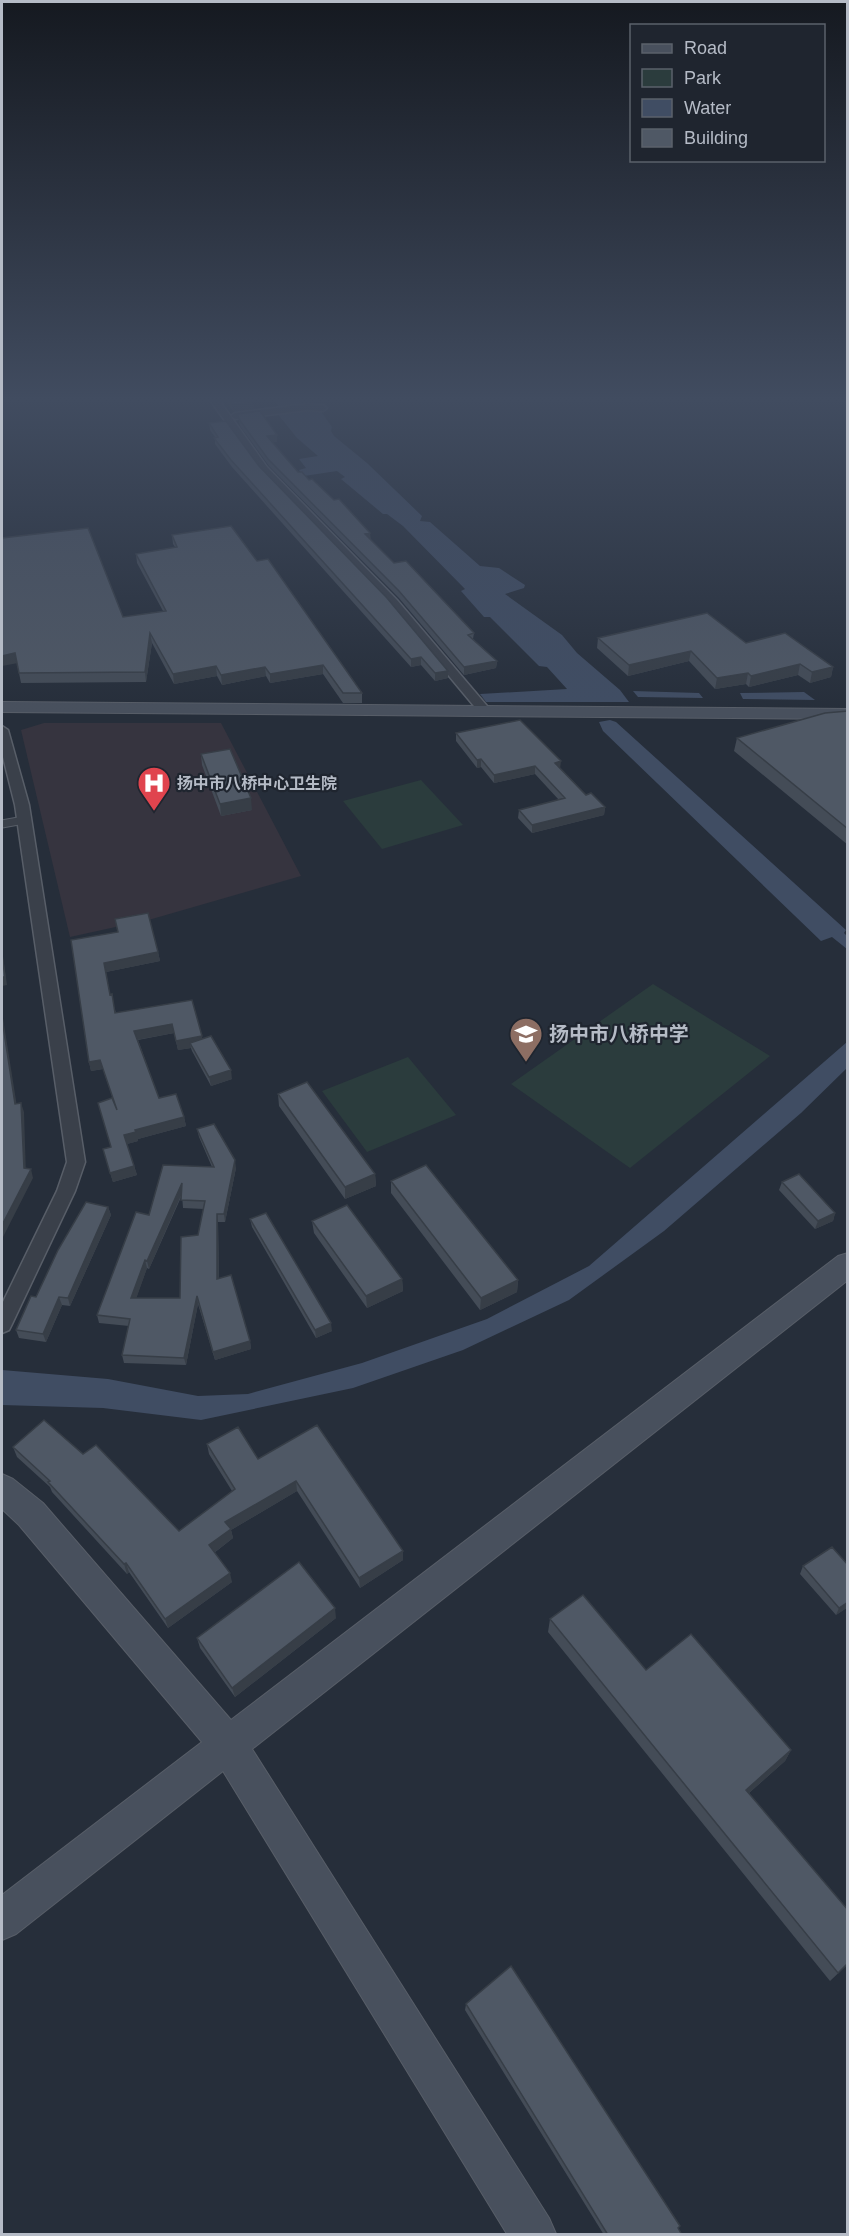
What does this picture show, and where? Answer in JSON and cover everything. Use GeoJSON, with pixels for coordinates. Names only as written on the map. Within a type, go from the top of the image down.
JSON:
{"type":"FeatureCollection","features":[{"type":"Feature","properties":{"kind":"street"},"geometry":{"type":"LineString","coordinates":[[298,504],[393,602],[483,709]]}},
{"type":"Feature","properties":{"kind":"street"},"geometry":{"type":"LineString","coordinates":[[2,707],[483,709],[848,714]]}},
{"type":"Feature","properties":{"kind":"street"},"geometry":{"type":"LineString","coordinates":[[2,730],[24,820],[76,1162],[66,1191],[2,1324]]}},
{"type":"Feature","properties":{"kind":"street"},"geometry":{"type":"LineString","coordinates":[[2,1920],[848,1264]]}},
{"type":"Feature","properties":{"kind":"street"},"geometry":{"type":"LineString","coordinates":[[2,1489],[30,1514],[228,1745],[533,2235]]}},
{"type":"Feature","properties":{"kind":"lane"},"geometry":{"type":"LineString","coordinates":[[2,824],[24,820]]}},
{"type":"Feature","properties":{"kind":"shaded area","name":"扬中市八桥中心卫生院"},"geometry":{"type":"Polygon","coordinates":[[[44,723],[221,723],[301,876],[152,919],[70,937],[21,730],[44,723]]]}},
{"type":"Feature","properties":{"kind":"green space"},"geometry":{"type":"Polygon","coordinates":[[[421,780],[463,825],[382,849],[343,801],[421,780]]]}},
{"type":"Feature","properties":{"kind":"green space"},"geometry":{"type":"Polygon","coordinates":[[[653,984],[770,1056],[630,1168],[511,1084],[653,984]]]}},
{"type":"Feature","properties":{"kind":"green space"},"geometry":{"type":"Polygon","coordinates":[[[408,1057],[456,1115],[367,1152],[322,1091],[408,1057]]]}},
{"type":"Feature","properties":{"kind":"water"},"geometry":{"type":"Polygon","coordinates":[[[371,504],[410,504],[422,516],[420,521],[430,522],[480,566],[499,568],[525,585],[524,588],[505,594],[562,635],[577,653],[620,690],[629,702],[486,702],[480,694],[567,689],[547,667],[539,666],[490,617],[484,617],[461,591],[465,589],[403,526],[387,514],[383,514],[371,504]]]}},
{"type":"Feature","properties":{"kind":"water"},"geometry":{"type":"Polygon","coordinates":[[[633,691],[699,693],[703,698],[638,697],[633,691]]]}},
{"type":"Feature","properties":{"kind":"water"},"geometry":{"type":"Polygon","coordinates":[[[804,692],[815,700],[743,699],[740,693],[804,692]]]}},
{"type":"Feature","properties":{"kind":"water"},"geometry":{"type":"Polygon","coordinates":[[[610,720],[616,722],[846,930],[844,933],[847,936],[847,949],[832,937],[821,941],[603,731],[599,722],[610,720]]]}},
{"type":"Feature","properties":{"kind":"water"},"geometry":{"type":"Polygon","coordinates":[[[847,1042],[847,1068],[801,1113],[664,1231],[569,1300],[463,1350],[353,1388],[201,1420],[103,1408],[2,1405],[2,1370],[108,1379],[198,1396],[248,1394],[362,1363],[487,1319],[589,1266],[847,1042]]]}},
{"type":"Feature","properties":{"kind":"building"},"geometry":{"type":"Polygon","coordinates":[[[271,504],[296,504],[387,598],[448,671],[435,673],[421,657],[411,659],[271,504]]]}},
{"type":"Feature","properties":{"kind":"building"},"geometry":{"type":"Polygon","coordinates":[[[313,504],[344,504],[370,533],[365,534],[394,563],[406,561],[474,633],[468,635],[497,661],[464,667],[399,591],[313,504]]]}},
{"type":"Feature","properties":{"kind":"building"},"geometry":{"type":"Polygon","coordinates":[[[231,526],[257,561],[268,559],[362,693],[343,693],[323,665],[270,674],[265,667],[221,675],[216,666],[173,674],[150,633],[145,672],[19,673],[15,653],[2,656],[2,538],[88,528],[123,617],[166,611],[136,554],[177,547],[172,535],[231,526]]]}},
{"type":"Feature","properties":{"kind":"building"},"geometry":{"type":"Polygon","coordinates":[[[707,613],[746,643],[785,633],[833,667],[812,672],[800,664],[751,676],[748,673],[717,678],[691,651],[629,665],[598,638],[707,613]]]}},
{"type":"Feature","properties":{"kind":"building"},"geometry":{"type":"Polygon","coordinates":[[[848,711],[848,829],[737,738],[825,713],[848,711]]]}},
{"type":"Feature","properties":{"kind":"building"},"geometry":{"type":"Polygon","coordinates":[[[520,720],[561,761],[555,763],[586,795],[591,793],[605,807],[532,825],[519,810],[565,798],[535,766],[494,775],[481,759],[477,760],[456,733],[520,720]]]}},
{"type":"Feature","properties":{"kind":"building"},"geometry":{"type":"Polygon","coordinates":[[[230,749],[251,798],[220,804],[201,754],[230,749]]]}},
{"type":"Feature","properties":{"kind":"building"},"geometry":{"type":"Polygon","coordinates":[[[148,913],[158,952],[104,963],[115,1013],[192,1000],[202,1036],[176,1041],[172,1024],[134,1031],[159,1098],[176,1094],[184,1117],[124,1135],[134,1166],[110,1173],[103,1149],[111,1147],[98,1103],[112,1098],[117,1110],[100,1060],[89,1062],[71,940],[118,932],[115,919],[148,913]]]}},
{"type":"Feature","properties":{"kind":"building"},"geometry":{"type":"Polygon","coordinates":[[[2,956],[5,977],[2,977],[2,956]]]}},
{"type":"Feature","properties":{"kind":"building"},"geometry":{"type":"Polygon","coordinates":[[[2,1019],[15,1104],[21,1103],[24,1168],[31,1169],[2,1225],[2,1019]]]}},
{"type":"Feature","properties":{"kind":"building"},"geometry":{"type":"Polygon","coordinates":[[[211,1036],[231,1070],[209,1077],[190,1043],[211,1036]]]}},
{"type":"Feature","properties":{"kind":"building"},"geometry":{"type":"Polygon","coordinates":[[[307,1082],[375,1174],[345,1187],[278,1094],[307,1082]]]}},
{"type":"Feature","properties":{"kind":"building"},"geometry":{"type":"Polygon","coordinates":[[[214,1124],[235,1160],[224,1214],[217,1214],[217,1279],[231,1275],[250,1341],[213,1352],[197,1296],[184,1358],[122,1355],[130,1319],[97,1315],[136,1212],[149,1215],[163,1165],[214,1167],[197,1129],[214,1124]],[[182,1183],[147,1261],[145,1260],[131,1298],[180,1298],[181,1237],[198,1235],[205,1201],[181,1200],[182,1183]]]}},
{"type":"Feature","properties":{"kind":"building"},"geometry":{"type":"Polygon","coordinates":[[[426,1165],[518,1280],[481,1298],[391,1181],[426,1165]]]}},
{"type":"Feature","properties":{"kind":"building"},"geometry":{"type":"Polygon","coordinates":[[[799,1174],[835,1213],[818,1221],[782,1182],[799,1174]]]}},
{"type":"Feature","properties":{"kind":"building"},"geometry":{"type":"Polygon","coordinates":[[[86,1202],[108,1207],[68,1298],[59,1297],[43,1334],[16,1330],[31,1296],[36,1297],[58,1250],[86,1202]]]}},
{"type":"Feature","properties":{"kind":"building"},"geometry":{"type":"Polygon","coordinates":[[[347,1205],[402,1279],[366,1296],[312,1221],[347,1205]]]}},
{"type":"Feature","properties":{"kind":"building"},"geometry":{"type":"Polygon","coordinates":[[[266,1213],[331,1323],[315,1330],[250,1219],[266,1213]]]}},
{"type":"Feature","properties":{"kind":"building"},"geometry":{"type":"Polygon","coordinates":[[[44,1420],[83,1454],[96,1445],[179,1531],[235,1489],[207,1444],[238,1427],[258,1459],[317,1425],[403,1551],[359,1578],[296,1481],[225,1522],[231,1529],[209,1545],[230,1573],[165,1619],[126,1563],[124,1564],[48,1482],[50,1481],[13,1447],[44,1420]]]}},
{"type":"Feature","properties":{"kind":"building"},"geometry":{"type":"Polygon","coordinates":[[[832,1547],[848,1565],[848,1602],[839,1608],[803,1566],[832,1547]]]}},
{"type":"Feature","properties":{"kind":"building"},"geometry":{"type":"Polygon","coordinates":[[[299,1562],[335,1608],[232,1688],[197,1638],[299,1562]]]}},
{"type":"Feature","properties":{"kind":"building"},"geometry":{"type":"Polygon","coordinates":[[[583,1595],[646,1670],[691,1634],[791,1750],[746,1790],[848,1910],[848,1963],[838,1973],[550,1619],[583,1595]]]}},
{"type":"Feature","properties":{"kind":"building"},"geometry":{"type":"Polygon","coordinates":[[[511,1966],[680,2226],[678,2228],[682,2235],[608,2235],[466,2004],[511,1966]]]}},
{"type":"Feature","properties":{"kind":"place","name":"扬中市八桥中心卫生院"},"geometry":{"type":"Point","coordinates":[154,812]}},
{"type":"Feature","properties":{"kind":"place","name":"扬中市八桥中学"},"geometry":{"type":"Point","coordinates":[526,1063]}}]}
